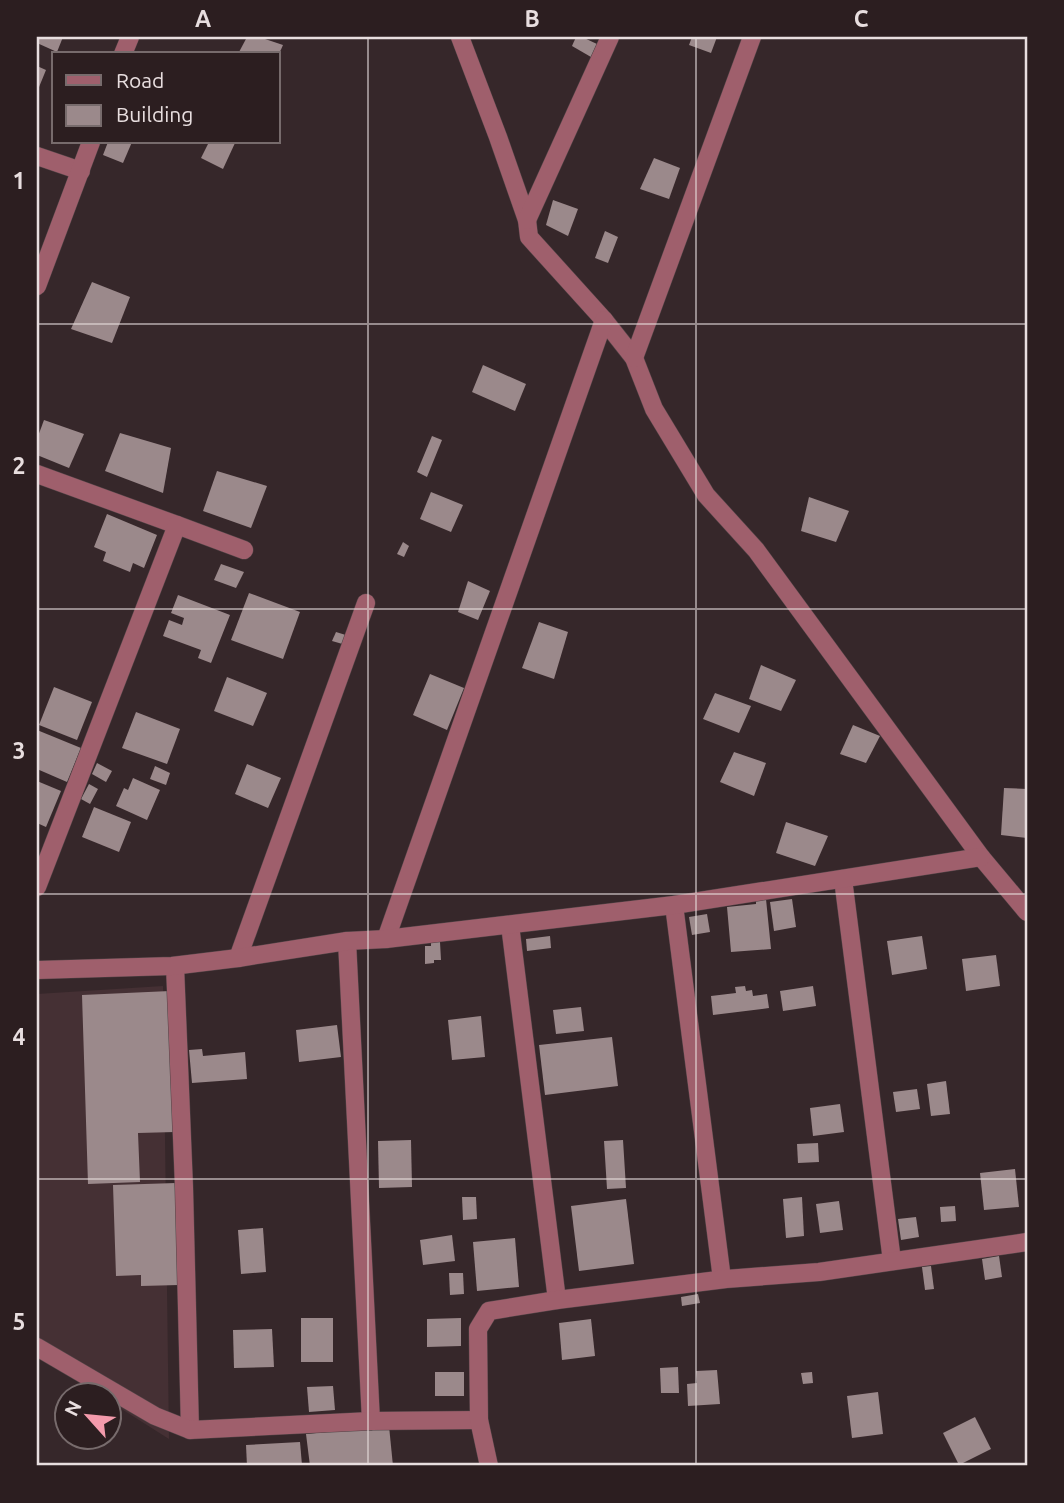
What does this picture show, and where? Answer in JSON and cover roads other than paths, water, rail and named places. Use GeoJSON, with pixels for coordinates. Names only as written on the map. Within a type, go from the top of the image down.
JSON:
{"type":"FeatureCollection","features":[{"type":"Feature","properties":{"kind":"street"},"geometry":{"type":"LineString","coordinates":[[460,37],[527,220],[529,237],[604,320],[634,358],[654,409],[706,495],[756,550],[981,857],[1027,912]]}},
{"type":"Feature","properties":{"kind":"street"},"geometry":{"type":"LineString","coordinates":[[527,220],[610,37]]}},
{"type":"Feature","properties":{"kind":"street"},"geometry":{"type":"LineString","coordinates":[[634,358],[752,37]]}},
{"type":"Feature","properties":{"kind":"street"},"geometry":{"type":"LineString","coordinates":[[37,286],[90,144]]}},
{"type":"Feature","properties":{"kind":"street"},"geometry":{"type":"LineString","coordinates":[[37,156],[81,171]]}},
{"type":"Feature","properties":{"kind":"street"},"geometry":{"type":"LineString","coordinates":[[386,939],[604,320]]}},
{"type":"Feature","properties":{"kind":"street"},"geometry":{"type":"LineString","coordinates":[[37,474],[244,550]]}},
{"type":"Feature","properties":{"kind":"street"},"geometry":{"type":"LineString","coordinates":[[37,887],[177,525]]}},
{"type":"Feature","properties":{"kind":"street"},"geometry":{"type":"LineString","coordinates":[[237,958],[366,603]]}},
{"type":"Feature","properties":{"kind":"street"},"geometry":{"type":"LineString","coordinates":[[37,970],[175,965],[237,958],[347,941],[386,939],[674,905],[981,857]]}},
{"type":"Feature","properties":{"kind":"street"},"geometry":{"type":"LineString","coordinates":[[843,879],[892,1261]]}},
{"type":"Feature","properties":{"kind":"street"},"geometry":{"type":"LineString","coordinates":[[674,905],[722,1279]]}},
{"type":"Feature","properties":{"kind":"street"},"geometry":{"type":"LineString","coordinates":[[510,925],[557,1300]]}},
{"type":"Feature","properties":{"kind":"street"},"geometry":{"type":"LineString","coordinates":[[347,941],[371,1421]]}},
{"type":"Feature","properties":{"kind":"street"},"geometry":{"type":"LineString","coordinates":[[175,965],[190,1430]]}},
{"type":"Feature","properties":{"kind":"street"},"geometry":{"type":"LineString","coordinates":[[489,1466],[479,1420],[478,1329],[489,1311],[722,1279],[819,1272],[1027,1242]]}},
{"type":"Feature","properties":{"kind":"street"},"geometry":{"type":"LineString","coordinates":[[37,1347],[155,1416],[190,1430],[371,1421],[479,1420]]}}]}
